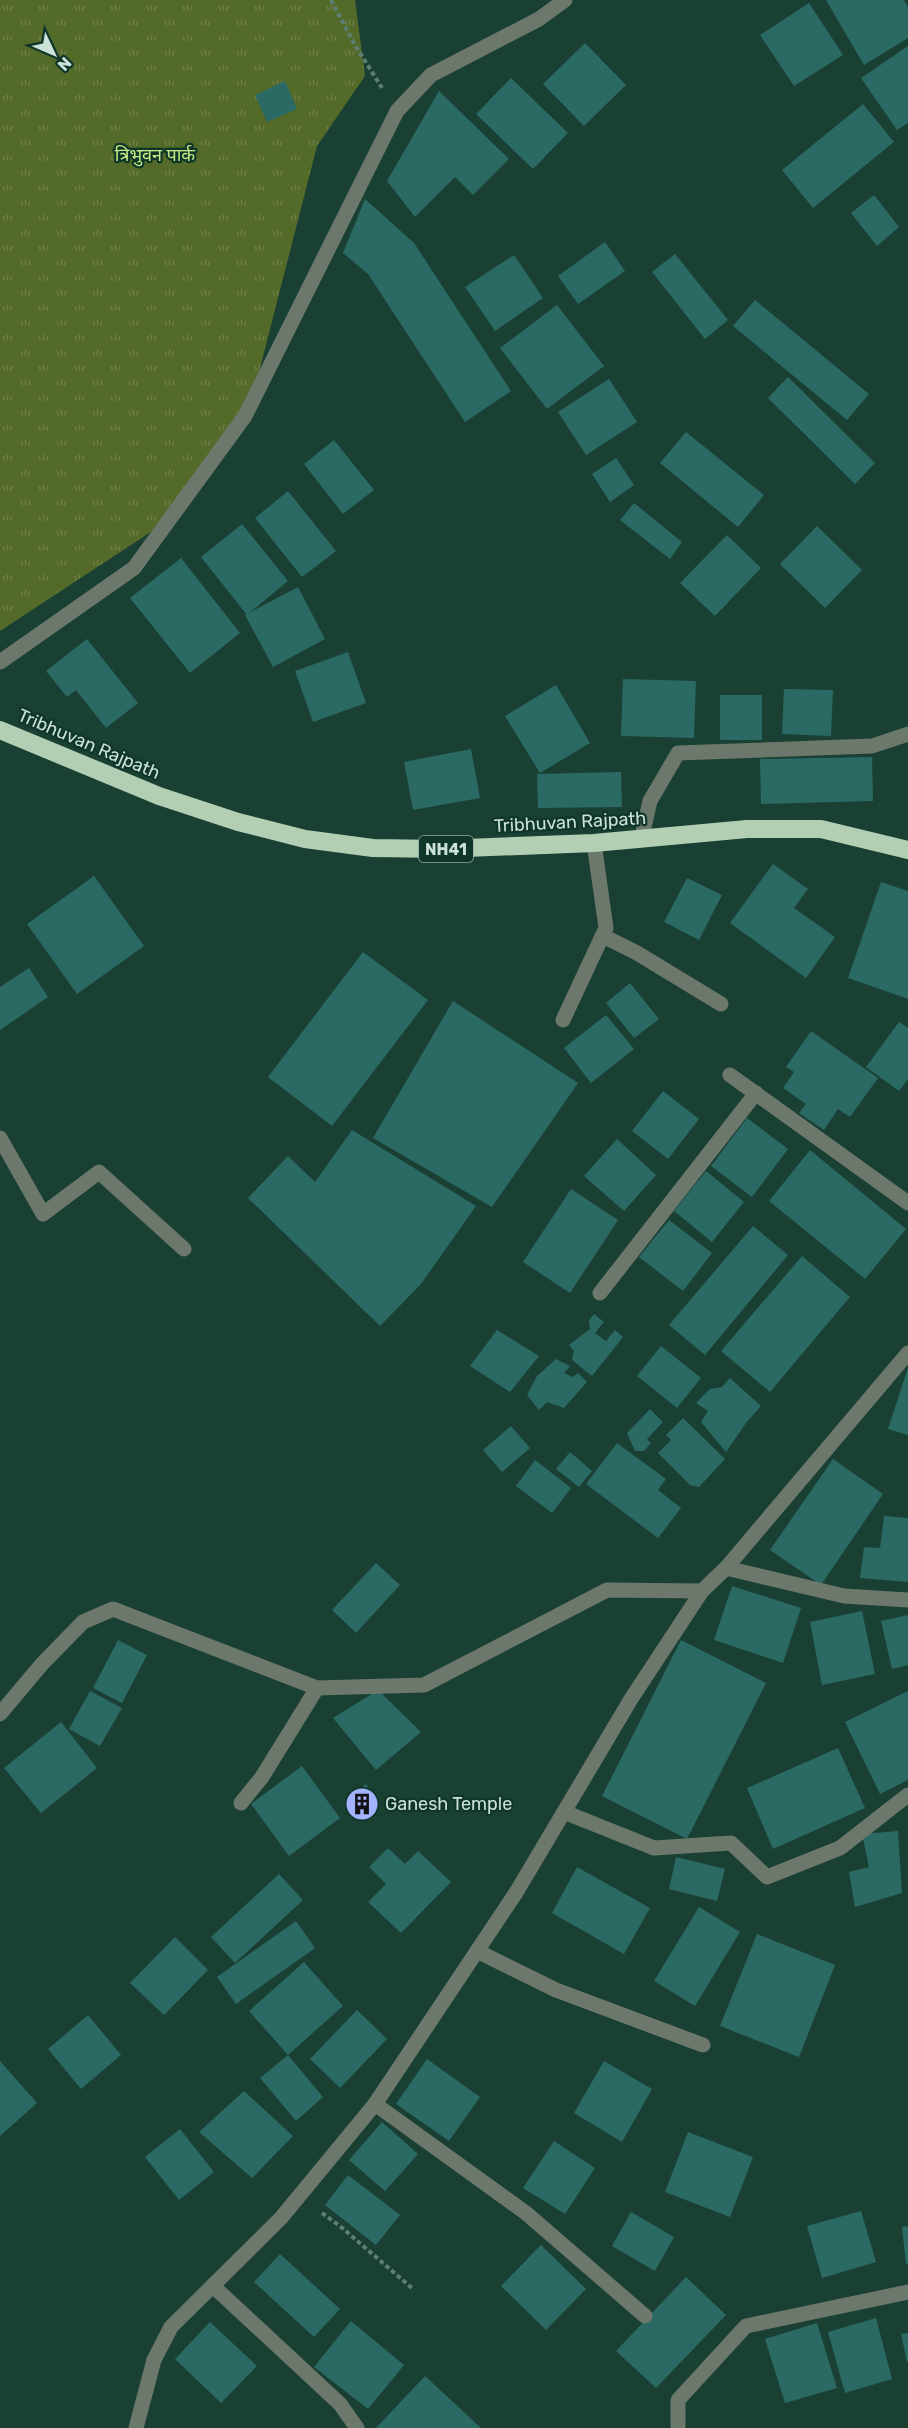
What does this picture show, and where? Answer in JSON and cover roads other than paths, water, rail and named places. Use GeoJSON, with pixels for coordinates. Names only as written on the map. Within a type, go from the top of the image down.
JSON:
{"type":"FeatureCollection","features":[{"type":"Feature","properties":{"kind":"highway","name":"Tribhuvan Rajpath"},"geometry":{"type":"LineString","coordinates":[[0,730],[159,796],[238,822],[305,839],[373,848],[441,849],[594,843],[747,830],[821,829],[875,840],[908,850]]}},
{"type":"Feature","properties":{"kind":"street"},"geometry":{"type":"LineString","coordinates":[[0,662],[134,568],[238,426],[397,111],[431,75],[540,19],[565,0]]}},
{"type":"Feature","properties":{"kind":"street"},"geometry":{"type":"LineString","coordinates":[[641,840],[650,801],[678,753],[872,746],[908,734]]}},
{"type":"Feature","properties":{"kind":"street"},"geometry":{"type":"LineString","coordinates":[[563,1020],[606,928],[594,843]]}},
{"type":"Feature","properties":{"kind":"street"},"geometry":{"type":"LineString","coordinates":[[603,936],[637,953],[721,1004]]}},
{"type":"Feature","properties":{"kind":"street"},"geometry":{"type":"LineString","coordinates":[[730,1075],[908,1203]]}},
{"type":"Feature","properties":{"kind":"street"},"geometry":{"type":"LineString","coordinates":[[600,1293],[756,1093]]}},
{"type":"Feature","properties":{"kind":"street"},"geometry":{"type":"LineString","coordinates":[[0,1138],[43,1214],[99,1172],[184,1249]]}},
{"type":"Feature","properties":{"kind":"street"},"geometry":{"type":"LineString","coordinates":[[136,2428],[154,2360],[171,2327],[281,2218],[375,2104],[517,1891],[631,1699],[702,1591],[726,1568],[908,1353]]}},
{"type":"Feature","properties":{"kind":"street"},"geometry":{"type":"LineString","coordinates":[[726,1568],[844,1596],[908,1600]]}},
{"type":"Feature","properties":{"kind":"street"},"geometry":{"type":"LineString","coordinates":[[0,1714],[42,1664],[83,1622],[113,1609],[317,1688],[424,1685],[607,1590],[702,1591]]}},
{"type":"Feature","properties":{"kind":"street"},"geometry":{"type":"LineString","coordinates":[[241,1803],[262,1776],[317,1688]]}},
{"type":"Feature","properties":{"kind":"street"},"geometry":{"type":"LineString","coordinates":[[564,1812],[654,1848],[731,1843],[767,1877],[840,1848],[908,1795]]}},
{"type":"Feature","properties":{"kind":"street"},"geometry":{"type":"LineString","coordinates":[[477,1950],[556,1990],[702,2045]]}},
{"type":"Feature","properties":{"kind":"street"},"geometry":{"type":"LineString","coordinates":[[375,2104],[526,2213],[645,2316]]}},
{"type":"Feature","properties":{"kind":"street"},"geometry":{"type":"LineString","coordinates":[[213,2286],[340,2404],[357,2428]]}},
{"type":"Feature","properties":{"kind":"street"},"geometry":{"type":"LineString","coordinates":[[678,2428],[678,2400],[746,2326],[908,2292]]}},
{"type":"Feature","properties":{"kind":"place","name":"Ganesh Temple"},"geometry":{"type":"Point","coordinates":[362,1804]}},
{"type":"Feature","properties":{"kind":"park label","name":"त्रिभुवन पार्क"},"geometry":{"type":"Point","coordinates":[155,155]}}]}
